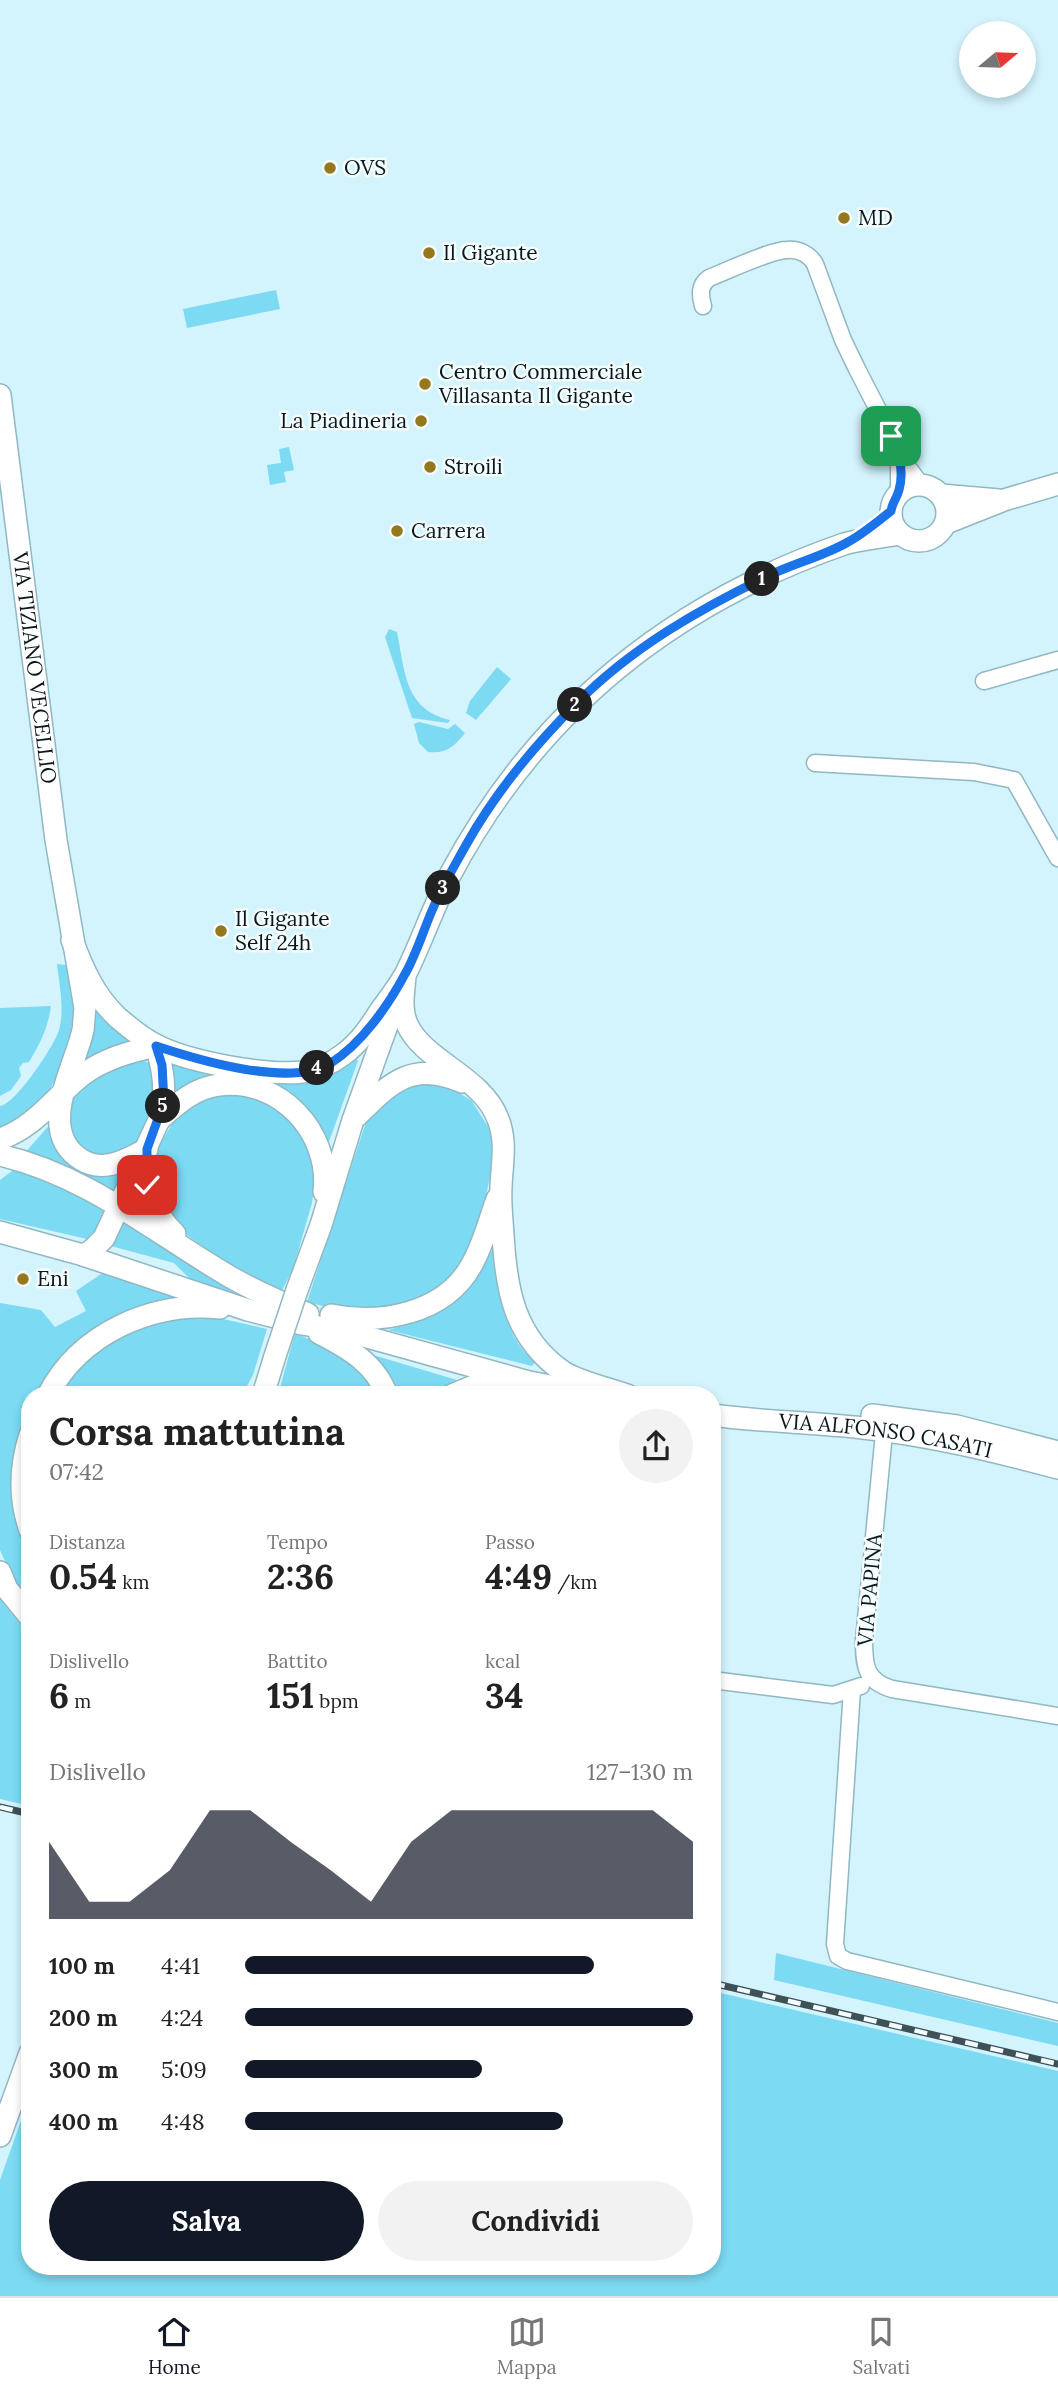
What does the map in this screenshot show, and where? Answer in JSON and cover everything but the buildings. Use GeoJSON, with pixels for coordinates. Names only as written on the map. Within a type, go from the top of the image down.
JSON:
{"type":"FeatureCollection","features":[{"type":"Feature","properties":{"kind":"main road","name":"VIA TIZIANO VECELLIO"},"geometry":{"type":"LineString","coordinates":[[0,395],[56,840],[72,940]]}},
{"type":"Feature","properties":{"kind":"main road"},"geometry":{"type":"LineString","coordinates":[[847,543],[915,484],[933,490],[1004,500]]}},
{"type":"Feature","properties":{"kind":"main road"},"geometry":{"type":"LineString","coordinates":[[895,502],[891,519],[900,534],[921,541],[936,536],[946,523],[1004,500],[1058,484]]}},
{"type":"Feature","properties":{"kind":"main road"},"geometry":{"type":"LineString","coordinates":[[933,490],[947,508],[946,523]]}},
{"type":"Feature","properties":{"kind":"main road"},"geometry":{"type":"LineString","coordinates":[[266,1386],[297,1307],[353,1120],[405,974],[435,904],[467,843],[500,792],[536,746],[578,702],[610,673],[686,619],[774,573],[847,543],[900,534]]}},
{"type":"Feature","properties":{"kind":"main road"},"geometry":{"type":"LineString","coordinates":[[72,940],[97,995],[136,1033],[156,1046],[250,1070],[284,1073],[328,1065],[346,1053],[364,1035],[405,974]]}},
{"type":"Feature","properties":{"kind":"main road"},"geometry":{"type":"LineString","coordinates":[[72,940],[85,1008],[83,1029],[61,1096],[59,1117],[64,1139],[74,1155],[89,1164],[104,1166],[123,1162],[147,1149]]}},
{"type":"Feature","properties":{"kind":"main road"},"geometry":{"type":"LineString","coordinates":[[405,974],[403,1006],[407,1024],[433,1054],[477,1088],[492,1105],[504,1138],[505,1158],[501,1187],[507,1282],[514,1309],[525,1332],[541,1353],[564,1373],[601,1386]]}},
{"type":"Feature","properties":{"kind":"main road"},"geometry":{"type":"LineString","coordinates":[[0,1139],[29,1124],[80,1077],[104,1061],[156,1046]]}},
{"type":"Feature","properties":{"kind":"main road"},"geometry":{"type":"LineString","coordinates":[[83,1255],[92,1251],[104,1238],[159,1120],[164,1102],[164,1085],[156,1046]]}},
{"type":"Feature","properties":{"kind":"main road"},"geometry":{"type":"LineString","coordinates":[[353,1120],[387,1086],[410,1075],[429,1072],[449,1076],[477,1088]]}},
{"type":"Feature","properties":{"kind":"main road"},"geometry":{"type":"LineString","coordinates":[[159,1120],[180,1101],[198,1091],[218,1085],[239,1085],[261,1090],[281,1099],[306,1123],[321,1157],[325,1185],[321,1225]]}},
{"type":"Feature","properties":{"kind":"main road"},"geometry":{"type":"LineString","coordinates":[[61,1096],[4,1162],[67,1177],[243,1284],[349,1332],[551,1386]]}},
{"type":"Feature","properties":{"kind":"main road"},"geometry":{"type":"LineString","coordinates":[[147,1149],[146,1178],[156,1212],[173,1231],[220,1271]]}},
{"type":"Feature","properties":{"kind":"main road"},"geometry":{"type":"LineString","coordinates":[[53,1386],[81,1353],[102,1336],[126,1322],[178,1308],[247,1310],[297,1307],[352,1319],[372,1319],[403,1314],[431,1303],[456,1286],[471,1267],[501,1187]]}},
{"type":"Feature","properties":{"kind":"main road"},"geometry":{"type":"LineString","coordinates":[[0,1231],[83,1255],[247,1310]]}},
{"type":"Feature","properties":{"kind":"main road"},"geometry":{"type":"LineString","coordinates":[[297,1307],[336,1342],[362,1358],[383,1386]]}},
{"type":"Feature","properties":{"kind":"main road"},"geometry":{"type":"LineString","coordinates":[[477,1386],[529,1382]]}},
{"type":"Feature","properties":{"kind":"main road","name":"VIA ALFONSO CASATI"},"geometry":{"type":"LineString","coordinates":[[721,1405],[744,1405],[885,1424],[1058,1468]]}},
{"type":"Feature","properties":{"kind":"main road","name":"VIA ALFONSO CASATI"},"geometry":{"type":"LineString","coordinates":[[721,1415],[957,1426],[1058,1452]]}},
{"type":"Feature","properties":{"kind":"main road"},"geometry":{"type":"LineString","coordinates":[[0,1572],[7,1588],[21,1606]]}},
{"type":"Feature","properties":{"kind":"main road"},"geometry":{"type":"LineString","coordinates":[[0,2136],[21,2078]]}},
{"type":"Feature","properties":{"kind":"street"},"geometry":{"type":"LineString","coordinates":[[703,306],[702,285],[709,278],[782,250],[795,250],[808,255],[815,264],[843,340],[899,452],[915,477],[933,490]]}},
{"type":"Feature","properties":{"kind":"street"},"geometry":{"type":"LineString","coordinates":[[895,502],[899,452]]}},
{"type":"Feature","properties":{"kind":"street"},"geometry":{"type":"LineString","coordinates":[[984,681],[1058,660]]}},
{"type":"Feature","properties":{"kind":"street"},"geometry":{"type":"LineString","coordinates":[[815,763],[974,772],[1014,780],[1058,858]]}},
{"type":"Feature","properties":{"kind":"street","name":"VIA PAPINA"},"geometry":{"type":"LineString","coordinates":[[873,1680],[864,1661],[864,1640],[885,1424]]}},
{"type":"Feature","properties":{"kind":"street"},"geometry":{"type":"LineString","coordinates":[[721,1681],[833,1695],[873,1680],[892,1689],[1058,1716]]}},
{"type":"Feature","properties":{"kind":"street"},"geometry":{"type":"LineString","coordinates":[[852,1690],[835,1944],[838,1956],[847,1961],[1058,2012]]}},
{"type":"Feature","properties":{"kind":"shaded area"},"geometry":{"type":"Polygon","coordinates":[[[276,290],[280,309],[187,328],[183,309],[276,290]]]}},
{"type":"Feature","properties":{"kind":"shaded area"},"geometry":{"type":"Polygon","coordinates":[[[289,447],[294,470],[284,472],[286,482],[270,485],[267,465],[281,463],[279,449],[289,447]]]}},
{"type":"Feature","properties":{"kind":"shaded area"},"geometry":{"type":"Polygon","coordinates":[[[389,629],[397,632],[405,674],[415,698],[435,715],[450,720],[448,723],[412,718],[385,637],[389,629]]]}},
{"type":"Feature","properties":{"kind":"shaded area"},"geometry":{"type":"Polygon","coordinates":[[[497,667],[511,679],[476,720],[466,713],[470,701],[497,667]]]}},
{"type":"Feature","properties":{"kind":"shaded area"},"geometry":{"type":"Polygon","coordinates":[[[419,722],[448,729],[455,724],[465,733],[449,748],[440,752],[428,752],[419,743],[414,724],[419,722]]]}},
{"type":"Feature","properties":{"kind":"shaded area"},"geometry":{"type":"Polygon","coordinates":[[[57,964],[67,965],[74,1009],[70,1037],[60,1072],[39,1107],[0,1133],[0,1106],[15,1096],[24,1085],[43,1060],[59,1030],[62,1005],[57,964]]]}},
{"type":"Feature","properties":{"kind":"shaded area"},"geometry":{"type":"Polygon","coordinates":[[[90,1002],[130,1037],[132,1046],[78,1068],[90,1002]]]}},
{"type":"Feature","properties":{"kind":"shaded area"},"geometry":{"type":"Polygon","coordinates":[[[51,1006],[46,1029],[33,1055],[29,1062],[23,1063],[19,1068],[21,1076],[11,1090],[0,1096],[0,1008],[51,1006]]]}},
{"type":"Feature","properties":{"kind":"shaded area"},"geometry":{"type":"Polygon","coordinates":[[[355,1057],[358,1061],[326,1150],[272,1087],[170,1100],[167,1058],[279,1078],[355,1057]]]}},
{"type":"Feature","properties":{"kind":"shaded area"},"geometry":{"type":"Polygon","coordinates":[[[142,1060],[153,1065],[156,1086],[152,1109],[140,1137],[132,1147],[123,1152],[101,1157],[90,1154],[76,1143],[69,1125],[68,1116],[74,1098],[87,1084],[104,1073],[142,1060]]]}},
{"type":"Feature","properties":{"kind":"shaded area"},"geometry":{"type":"Polygon","coordinates":[[[442,1083],[471,1100],[491,1131],[493,1163],[481,1219],[462,1266],[429,1296],[391,1310],[350,1313],[307,1302],[365,1125],[391,1096],[413,1085],[442,1083]]]}},
{"type":"Feature","properties":{"kind":"shaded area"},"geometry":{"type":"Polygon","coordinates":[[[224,1094],[252,1095],[286,1113],[312,1152],[312,1203],[293,1269],[280,1294],[237,1271],[176,1227],[170,1219],[153,1176],[158,1147],[172,1124],[191,1106],[224,1094]]]}},
{"type":"Feature","properties":{"kind":"shaded area"},"geometry":{"type":"Polygon","coordinates":[[[51,1123],[56,1142],[126,1169],[116,1192],[83,1175],[24,1154],[51,1123]]]}},
{"type":"Feature","properties":{"kind":"shaded area"},"geometry":{"type":"Polygon","coordinates":[[[21,1168],[31,1170],[104,1209],[105,1218],[92,1237],[87,1239],[0,1219],[0,1180],[21,1168]]]}},
{"type":"Feature","properties":{"kind":"shaded area"},"geometry":{"type":"Polygon","coordinates":[[[122,1217],[245,1300],[196,1285],[174,1263],[107,1245],[122,1217]]]}},
{"type":"Feature","properties":{"kind":"shaded area"},"geometry":{"type":"Polygon","coordinates":[[[490,1251],[493,1252],[509,1326],[524,1351],[535,1362],[532,1366],[388,1330],[424,1318],[448,1303],[490,1251]]]}},
{"type":"Feature","properties":{"kind":"shaded area"},"geometry":{"type":"Polygon","coordinates":[[[104,1272],[173,1293],[180,1300],[160,1303],[52,1386],[21,1386],[21,1439],[18,1447],[21,1592],[0,1550],[0,1303],[41,1310],[55,1327],[86,1311],[76,1291],[104,1272]]]}},
{"type":"Feature","properties":{"kind":"shaded area"},"geometry":{"type":"Polygon","coordinates":[[[215,1317],[267,1329],[247,1386],[65,1386],[90,1358],[129,1332],[167,1318],[215,1317]]]}},
{"type":"Feature","properties":{"kind":"shaded area"},"geometry":{"type":"Polygon","coordinates":[[[295,1333],[327,1347],[365,1375],[370,1386],[280,1386],[295,1333]]]}},
{"type":"Feature","properties":{"kind":"shaded area"},"geometry":{"type":"Polygon","coordinates":[[[373,1355],[457,1380],[447,1386],[388,1386],[373,1355]]]}},
{"type":"Feature","properties":{"kind":"shaded area"},"geometry":{"type":"Polygon","coordinates":[[[0,1599],[21,1625],[21,1804],[0,1799],[0,1599]]]}},
{"type":"Feature","properties":{"kind":"shaded area"},"geometry":{"type":"Polygon","coordinates":[[[776,1953],[1058,2023],[1058,2046],[774,1980],[776,1953]]]}},
{"type":"Feature","properties":{"kind":"shaded area"},"geometry":{"type":"Polygon","coordinates":[[[721,1993],[1058,2071],[1058,2296],[0,2296],[0,2180],[21,2120],[21,2275],[721,2275],[721,1993]]]}},
{"type":"Feature","properties":{"kind":"railway"},"geometry":{"type":"LineString","coordinates":[[0,1807],[21,1812]]}},
{"type":"Feature","properties":{"kind":"railway"},"geometry":{"type":"LineString","coordinates":[[721,1985],[1058,2064]]}},
{"type":"Feature","properties":{"kind":"place","name":"OVS"},"geometry":{"type":"Point","coordinates":[330,168]}},
{"type":"Feature","properties":{"kind":"place","name":"MD"},"geometry":{"type":"Point","coordinates":[844,218]}},
{"type":"Feature","properties":{"kind":"place","name":"Il Gigante"},"geometry":{"type":"Point","coordinates":[429,253]}},
{"type":"Feature","properties":{"kind":"place","name":"Centro Commerciale Villasanta Il Gigante"},"geometry":{"type":"Point","coordinates":[425,384]}},
{"type":"Feature","properties":{"kind":"place","name":"La Piadineria"},"geometry":{"type":"Point","coordinates":[421,421]}},
{"type":"Feature","properties":{"kind":"place","name":"Stroili"},"geometry":{"type":"Point","coordinates":[430,467]}},
{"type":"Feature","properties":{"kind":"place","name":"Carrera"},"geometry":{"type":"Point","coordinates":[397,531]}},
{"type":"Feature","properties":{"kind":"place","name":"Il Gigante Self 24h"},"geometry":{"type":"Point","coordinates":[221,931]}},
{"type":"Feature","properties":{"kind":"place","name":"Eni"},"geometry":{"type":"Point","coordinates":[23,1279]}},
{"type":"Feature","properties":{"kind":"route"},"geometry":{"type":"LineString","coordinates":[[147,1185],[147,1149],[164,1102],[162,1065],[156,1046],[212,1062],[250,1070],[284,1073],[328,1065],[346,1053],[364,1035],[405,974],[435,904],[467,843],[500,792],[536,746],[610,673],[686,619],[774,573],[847,543],[891,511],[899,493],[900,469],[899,452],[891,436]]}}]}
